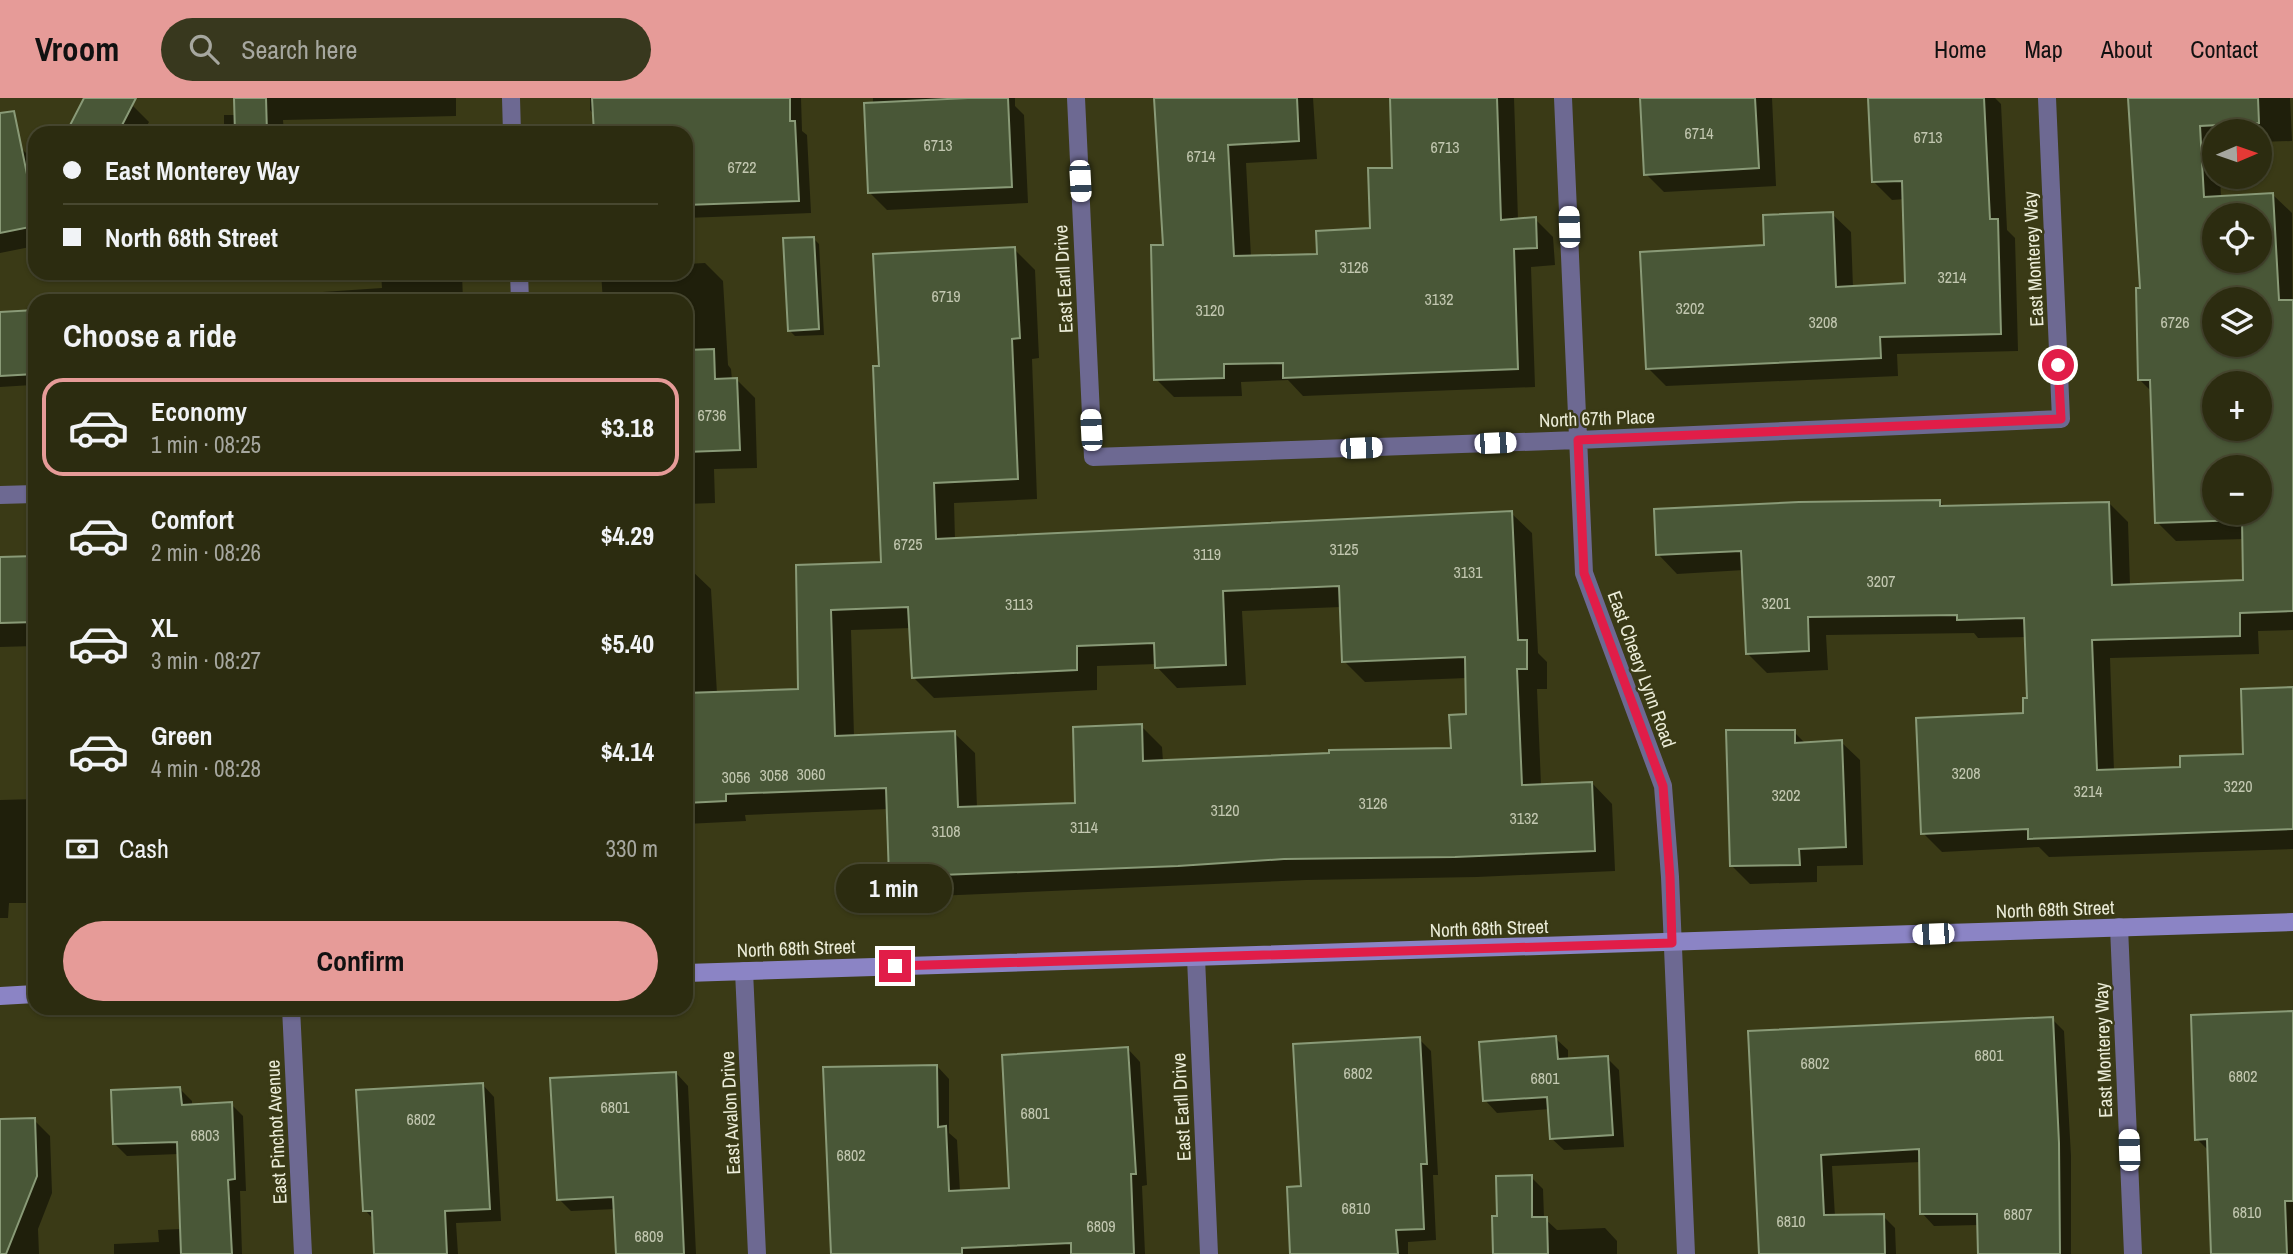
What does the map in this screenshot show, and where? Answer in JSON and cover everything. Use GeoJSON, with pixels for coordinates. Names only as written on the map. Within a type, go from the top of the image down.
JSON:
{"type":"FeatureCollection","features":[{"type":"Feature","properties":{"kind":"main road","name":"North 68th Street"},"geometry":{"type":"LineString","coordinates":[[693,973],[2293,922]]}},
{"type":"Feature","properties":{"kind":"main road"},"geometry":{"type":"LineString","coordinates":[[0,996],[28,994]]}},
{"type":"Feature","properties":{"kind":"street"},"geometry":{"type":"LineString","coordinates":[[511,98],[512,126]]}},
{"type":"Feature","properties":{"kind":"street","name":"East Earll Drive"},"geometry":{"type":"LineString","coordinates":[[1076,98],[1093,457]]}},
{"type":"Feature","properties":{"kind":"street","name":"East Cheery Lynn Road"},"geometry":{"type":"LineString","coordinates":[[1563,98],[1584,573],[1663,786],[1670,877],[1686,1254]]}},
{"type":"Feature","properties":{"kind":"street","name":"East Monterey Way"},"geometry":{"type":"LineString","coordinates":[[2046,98],[2061,419]]}},
{"type":"Feature","properties":{"kind":"street","name":"North 67th Place"},"geometry":{"type":"LineString","coordinates":[[1093,457],[2061,419]]}},
{"type":"Feature","properties":{"kind":"street"},"geometry":{"type":"LineString","coordinates":[[0,495],[28,494]]}},
{"type":"Feature","properties":{"kind":"street","name":"East Monterey Way"},"geometry":{"type":"LineString","coordinates":[[2119,927],[2133,1254]]}},
{"type":"Feature","properties":{"kind":"street","name":"East Earll Drive"},"geometry":{"type":"LineString","coordinates":[[1196,957],[1209,1254]]}},
{"type":"Feature","properties":{"kind":"street","name":"East Avalon Drive"},"geometry":{"type":"LineString","coordinates":[[744,971],[757,1254]]}},
{"type":"Feature","properties":{"kind":"street","name":"East Pinchot Avenue"},"geometry":{"type":"LineString","coordinates":[[290,1015],[303,1254]]}},
{"type":"Feature","properties":{"kind":"building"},"geometry":{"type":"Polygon","coordinates":[[[84,98],[136,98],[122,126],[70,126],[84,98]]]}},
{"type":"Feature","properties":{"kind":"building"},"geometry":{"type":"Polygon","coordinates":[[[234,98],[266,98],[267,126],[235,126],[234,98]]]}},
{"type":"Feature","properties":{"kind":"building"},"geometry":{"type":"Polygon","coordinates":[[[592,98],[790,98],[790,121],[795,121],[799,201],[693,205],[693,126],[594,126],[592,98]]]}},
{"type":"Feature","properties":{"kind":"building"},"geometry":{"type":"Polygon","coordinates":[[[1008,98],[1012,187],[868,193],[864,103],[1008,98]]]}},
{"type":"Feature","properties":{"kind":"building"},"geometry":{"type":"Polygon","coordinates":[[[1154,98],[1297,98],[1299,141],[1228,145],[1234,256],[1317,254],[1316,231],[1370,228],[1368,168],[1392,168],[1390,98],[1497,98],[1501,220],[1536,217],[1537,248],[1514,249],[1518,369],[1283,378],[1283,363],[1224,364],[1224,378],[1154,380],[1151,245],[1163,245],[1154,98]]]}},
{"type":"Feature","properties":{"kind":"building"},"geometry":{"type":"Polygon","coordinates":[[[1640,98],[1755,98],[1759,168],[1644,175],[1640,98]]]}},
{"type":"Feature","properties":{"kind":"building"},"geometry":{"type":"Polygon","coordinates":[[[1868,98],[1984,98],[1990,219],[1998,219],[2001,334],[1880,337],[1881,358],[1646,369],[1640,252],[1764,245],[1763,215],[1833,212],[1836,287],[1905,283],[1902,181],[1872,182],[1868,98]]]}},
{"type":"Feature","properties":{"kind":"building"},"geometry":{"type":"Polygon","coordinates":[[[2128,98],[2258,98],[2259,119],[2202,119],[2202,189],[2204,197],[2273,193],[2279,300],[2293,300],[2293,611],[2240,613],[2240,636],[2092,640],[2097,770],[2180,767],[2180,756],[2243,754],[2241,689],[2293,687],[2293,829],[2028,839],[2028,829],[1921,834],[1916,718],[2023,713],[2023,698],[2027,698],[2024,618],[1957,620],[1957,615],[1808,617],[1809,651],[1746,654],[1741,551],[1656,555],[1654,509],[1799,502],[1940,500],[1940,506],[2109,502],[2112,585],[2243,580],[2242,525],[2272,525],[2272,455],[2202,455],[2202,521],[2155,523],[2150,380],[2138,380],[2136,288],[2140,288],[2128,98]]]}},
{"type":"Feature","properties":{"kind":"building"},"geometry":{"type":"Polygon","coordinates":[[[14,111],[28,179],[28,227],[0,233],[0,113],[14,111]]]}},
{"type":"Feature","properties":{"kind":"building"},"geometry":{"type":"Polygon","coordinates":[[[814,237],[819,329],[788,331],[783,238],[814,237]]]}},
{"type":"Feature","properties":{"kind":"building"},"geometry":{"type":"Polygon","coordinates":[[[1015,247],[1020,338],[1012,339],[1018,479],[934,483],[936,539],[1512,511],[1518,640],[1527,640],[1527,669],[1517,669],[1522,785],[1592,782],[1595,851],[1455,857],[1284,859],[1178,866],[889,877],[886,788],[726,794],[726,801],[693,803],[693,693],[798,689],[796,565],[881,562],[873,366],[879,366],[873,254],[1015,247]],[[1339,586],[1223,591],[1226,665],[1155,668],[1154,643],[1077,646],[1077,670],[912,678],[908,607],[831,610],[835,736],[955,731],[958,807],[1075,803],[1073,727],[1142,724],[1143,761],[1329,753],[1329,750],[1451,748],[1449,715],[1466,714],[1465,657],[1342,662],[1339,586]]]}},
{"type":"Feature","properties":{"kind":"building"},"geometry":{"type":"Polygon","coordinates":[[[28,310],[28,374],[0,376],[0,312],[28,310]]]}},
{"type":"Feature","properties":{"kind":"building"},"geometry":{"type":"Polygon","coordinates":[[[714,349],[715,379],[737,378],[740,450],[693,452],[693,350],[714,349]]]}},
{"type":"Feature","properties":{"kind":"building"},"geometry":{"type":"Polygon","coordinates":[[[28,556],[28,622],[0,623],[0,557],[28,556]]]}},
{"type":"Feature","properties":{"kind":"building"},"geometry":{"type":"Polygon","coordinates":[[[1726,730],[1795,730],[1795,743],[1842,740],[1846,847],[1799,849],[1800,865],[1730,866],[1726,730]]]}},
{"type":"Feature","properties":{"kind":"building"},"geometry":{"type":"Polygon","coordinates":[[[2293,1011],[2293,1201],[2285,1201],[2287,1254],[2211,1254],[2207,1139],[2195,1140],[2191,1015],[2293,1011]]]}},
{"type":"Feature","properties":{"kind":"building"},"geometry":{"type":"Polygon","coordinates":[[[2053,1017],[2059,1143],[2060,1254],[1978,1254],[1977,1214],[1920,1214],[1919,1149],[1821,1155],[1824,1215],[1884,1214],[1885,1254],[1759,1254],[1748,1031],[2053,1017]]]}},
{"type":"Feature","properties":{"kind":"building"},"geometry":{"type":"Polygon","coordinates":[[[1556,1036],[1558,1059],[1608,1056],[1613,1135],[1550,1139],[1547,1097],[1483,1101],[1479,1042],[1556,1036]]]}},
{"type":"Feature","properties":{"kind":"building"},"geometry":{"type":"Polygon","coordinates":[[[1420,1037],[1427,1164],[1421,1164],[1424,1229],[1396,1230],[1398,1254],[1290,1254],[1287,1187],[1301,1186],[1293,1044],[1420,1037]]]}},
{"type":"Feature","properties":{"kind":"building"},"geometry":{"type":"Polygon","coordinates":[[[1128,1047],[1136,1174],[1131,1174],[1134,1254],[1071,1254],[1071,1243],[962,1248],[962,1254],[831,1254],[823,1067],[937,1065],[938,1127],[946,1126],[949,1191],[1009,1188],[1002,1055],[1128,1047]]]}},
{"type":"Feature","properties":{"kind":"building"},"geometry":{"type":"Polygon","coordinates":[[[676,1072],[684,1254],[616,1254],[613,1197],[557,1200],[550,1078],[676,1072]]]}},
{"type":"Feature","properties":{"kind":"building"},"geometry":{"type":"Polygon","coordinates":[[[483,1083],[490,1209],[445,1211],[447,1254],[374,1254],[372,1211],[363,1211],[356,1090],[483,1083]]]}},
{"type":"Feature","properties":{"kind":"building"},"geometry":{"type":"Polygon","coordinates":[[[180,1087],[182,1105],[232,1102],[235,1179],[228,1180],[232,1254],[181,1254],[177,1142],[113,1144],[111,1090],[180,1087]]]}},
{"type":"Feature","properties":{"kind":"building"},"geometry":{"type":"Polygon","coordinates":[[[35,1118],[37,1176],[6,1254],[0,1254],[0,1119],[35,1118]]]}},
{"type":"Feature","properties":{"kind":"building"},"geometry":{"type":"Polygon","coordinates":[[[1532,1175],[1532,1217],[1547,1217],[1548,1254],[1493,1254],[1492,1216],[1497,1216],[1496,1176],[1532,1175]]]}},
{"type":"Feature","properties":{"kind":"route"},"geometry":{"type":"LineString","coordinates":[[895,966],[1672,943],[1663,786],[1584,573],[1578,440],[2061,419],[2058,365]]}}]}
